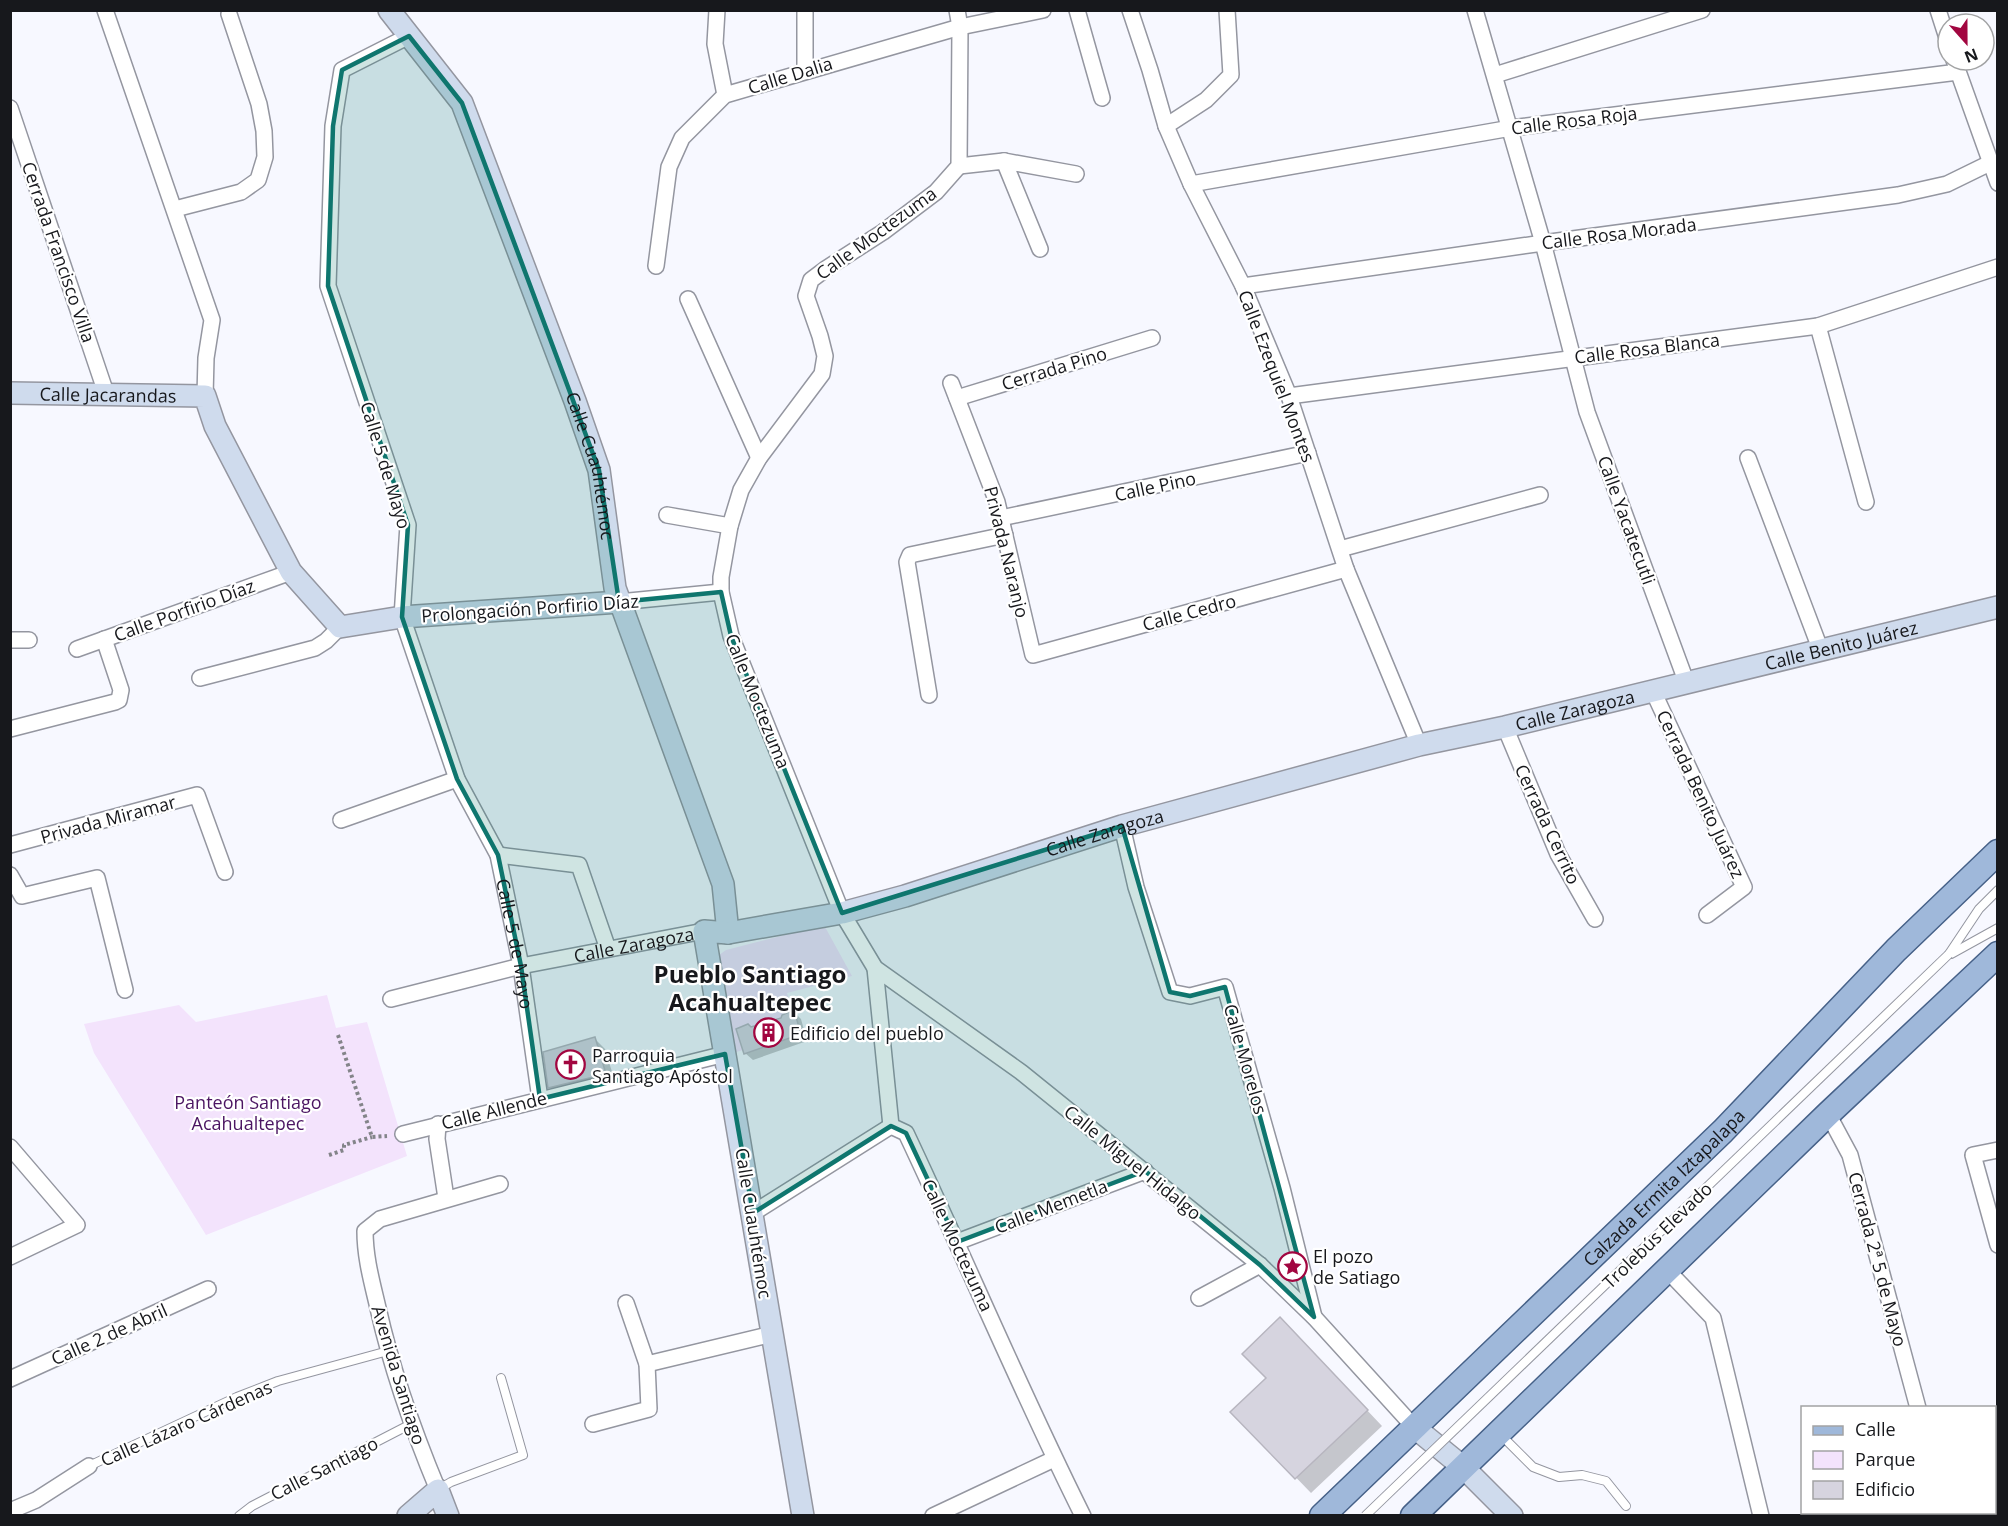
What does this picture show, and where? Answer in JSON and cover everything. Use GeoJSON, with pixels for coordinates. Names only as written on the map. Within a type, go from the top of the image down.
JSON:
{"type":"FeatureCollection","features":[{"type":"Feature","properties":{"kind":"main road","name":"Calzada Ermita Iztapalapa"},"geometry":{"type":"LineString","coordinates":[[1322,1515],[1723,1131],[1896,950],[1998,852]]}},
{"type":"Feature","properties":{"kind":"main road"},"geometry":{"type":"LineString","coordinates":[[1413,1515],[1828,1114],[1998,954]]}},
{"type":"Feature","properties":{"kind":"street"},"geometry":{"type":"LineString","coordinates":[[105,10],[212,320],[206,358],[205,396],[215,426],[291,572],[340,627],[315,648],[200,678]]}},
{"type":"Feature","properties":{"kind":"street"},"geometry":{"type":"LineString","coordinates":[[717,10],[716,44],[725,95]]}},
{"type":"Feature","properties":{"kind":"street"},"geometry":{"type":"LineString","coordinates":[[805,70],[806,10]]}},
{"type":"Feature","properties":{"kind":"street"},"geometry":{"type":"LineString","coordinates":[[957,10],[960,27],[959,166],[1004,161],[1077,174]]}},
{"type":"Feature","properties":{"kind":"street","name":"Calle Dalia"},"geometry":{"type":"LineString","coordinates":[[656,266],[669,167],[682,138],[725,95],[960,27],[1043,10]]}},
{"type":"Feature","properties":{"kind":"street"},"geometry":{"type":"LineString","coordinates":[[1077,10],[1101,98]]}},
{"type":"Feature","properties":{"kind":"street","name":"Calle Ezequiel Montes"},"geometry":{"type":"LineString","coordinates":[[1130,10],[1166,126],[1191,184],[1243,286],[1289,396],[1346,569],[1419,745]]}},
{"type":"Feature","properties":{"kind":"street"},"geometry":{"type":"LineString","coordinates":[[1166,126],[1206,100],[1231,75],[1227,10]]}},
{"type":"Feature","properties":{"kind":"street","name":"Calle Yacatecutli"},"geometry":{"type":"LineString","coordinates":[[1475,10],[1543,243],[1587,412],[1686,681]]}},
{"type":"Feature","properties":{"kind":"street"},"geometry":{"type":"LineString","coordinates":[[1495,75],[1702,10]]}},
{"type":"Feature","properties":{"kind":"street"},"geometry":{"type":"LineString","coordinates":[[175,209],[241,192],[258,180],[265,157],[264,131],[259,104],[229,15]]}},
{"type":"Feature","properties":{"kind":"street","name":"Calle Cuauhtémoc"},"geometry":{"type":"LineString","coordinates":[[399,19],[462,103],[575,401],[599,470],[615,588],[619,602],[723,884],[728,933]]}},
{"type":"Feature","properties":{"kind":"street","name":"Calle 5 de Mayo"},"geometry":{"type":"LineString","coordinates":[[399,19],[342,70],[333,126],[328,286],[408,525],[402,617],[457,779],[498,855],[521,966],[540,1099]]}},
{"type":"Feature","properties":{"kind":"street","name":"Calle Rosa Roja"},"geometry":{"type":"LineString","coordinates":[[1191,184],[1510,128],[1936,69]]}},
{"type":"Feature","properties":{"kind":"street"},"geometry":{"type":"LineString","coordinates":[[1958,72],[1998,183]]}},
{"type":"Feature","properties":{"kind":"street","name":"Cerrada Francisco Villa"},"geometry":{"type":"LineString","coordinates":[[10,108],[107,396]]}},
{"type":"Feature","properties":{"kind":"street"},"geometry":{"type":"LineString","coordinates":[[1004,161],[1040,249]]}},
{"type":"Feature","properties":{"kind":"street","name":"Calle Rosa Morada"},"geometry":{"type":"LineString","coordinates":[[1243,286],[1898,195],[1947,184],[1990,163]]}},
{"type":"Feature","properties":{"kind":"street","name":"Calle Moctezuma"},"geometry":{"type":"LineString","coordinates":[[842,913],[731,636],[721,592],[721,577],[730,526],[741,490],[759,458],[822,374],[825,356],[806,296],[811,280],[827,267],[883,232],[936,192],[959,166]]}},
{"type":"Feature","properties":{"kind":"street","name":"Calle Rosa Blanca"},"geometry":{"type":"LineString","coordinates":[[1289,396],[1818,326],[1998,267]]}},
{"type":"Feature","properties":{"kind":"street"},"geometry":{"type":"LineString","coordinates":[[688,299],[759,458]]}},
{"type":"Feature","properties":{"kind":"street"},"geometry":{"type":"LineString","coordinates":[[1818,326],[1866,502]]}},
{"type":"Feature","properties":{"kind":"street","name":"Cerrada Pino"},"geometry":{"type":"LineString","coordinates":[[957,398],[1152,338]]}},
{"type":"Feature","properties":{"kind":"street","name":"Privada Naranjo"},"geometry":{"type":"LineString","coordinates":[[951,383],[997,501],[1033,656]]}},
{"type":"Feature","properties":{"kind":"street","name":"Calle Jacarandas"},"geometry":{"type":"LineString","coordinates":[[10,393],[205,396]]}},
{"type":"Feature","properties":{"kind":"street","name":"Calle Pino"},"geometry":{"type":"LineString","coordinates":[[1001,518],[1308,453]]}},
{"type":"Feature","properties":{"kind":"street"},"geometry":{"type":"LineString","coordinates":[[1748,458],[1821,651]]}},
{"type":"Feature","properties":{"kind":"street"},"geometry":{"type":"LineString","coordinates":[[1340,549],[1540,495]]}},
{"type":"Feature","properties":{"kind":"street"},"geometry":{"type":"LineString","coordinates":[[668,515],[730,526]]}},
{"type":"Feature","properties":{"kind":"street"},"geometry":{"type":"LineString","coordinates":[[929,695],[907,562],[910,555],[1005,535]]}},
{"type":"Feature","properties":{"kind":"street","name":"Calle Cedro"},"geometry":{"type":"LineString","coordinates":[[1033,656],[1346,569]]}},
{"type":"Feature","properties":{"kind":"street","name":"Calle Porfirio Díaz"},"geometry":{"type":"LineString","coordinates":[[77,649],[291,572]]}},
{"type":"Feature","properties":{"kind":"street","name":"Prolongación Porfirio Díaz"},"geometry":{"type":"LineString","coordinates":[[340,627],[402,617],[619,602],[721,592]]}},
{"type":"Feature","properties":{"kind":"street","name":"Calle Benito Juárez"},"geometry":{"type":"LineString","coordinates":[[1686,681],[1821,651],[1998,607]]}},
{"type":"Feature","properties":{"kind":"street"},"geometry":{"type":"LineString","coordinates":[[10,729],[119,700],[121,690],[104,639]]}},
{"type":"Feature","properties":{"kind":"street"},"geometry":{"type":"LineString","coordinates":[[10,640],[29,640]]}},
{"type":"Feature","properties":{"kind":"street","name":"Calle Zaragoza"},"geometry":{"type":"LineString","coordinates":[[391,999],[521,966],[608,949],[704,931],[728,933],[842,913],[905,896],[1122,826],[1419,745],[1505,727],[1686,681]]}},
{"type":"Feature","properties":{"kind":"street","name":"Cerrada Benito Juárez"},"geometry":{"type":"LineString","coordinates":[[1653,691],[1744,887],[1707,915]]}},
{"type":"Feature","properties":{"kind":"street","name":"Cerrada Cerrito"},"geometry":{"type":"LineString","coordinates":[[1505,727],[1557,854],[1595,919]]}},
{"type":"Feature","properties":{"kind":"street"},"geometry":{"type":"LineString","coordinates":[[341,820],[457,779]]}},
{"type":"Feature","properties":{"kind":"street","name":"Privada Miramar"},"geometry":{"type":"LineString","coordinates":[[10,845],[196,795],[225,872]]}},
{"type":"Feature","properties":{"kind":"street","name":"Calle Morelos"},"geometry":{"type":"LineString","coordinates":[[1122,826],[1136,887],[1170,992],[1190,996],[1225,987],[1282,1188],[1314,1317]]}},
{"type":"Feature","properties":{"kind":"street"},"geometry":{"type":"LineString","coordinates":[[498,855],[579,865],[608,949]]}},
{"type":"Feature","properties":{"kind":"street"},"geometry":{"type":"LineString","coordinates":[[10,875],[16,898],[97,878],[125,990]]}},
{"type":"Feature","properties":{"kind":"street","name":"Calle Miguel Hidalgo"},"geometry":{"type":"LineString","coordinates":[[842,913],[875,968],[1021,1072],[1260,1265],[1314,1317],[1414,1427]]}},
{"type":"Feature","properties":{"kind":"street","name":"Calle Cuauhtémoc"},"geometry":{"type":"LineString","coordinates":[[704,931],[803,1515]]}},
{"type":"Feature","properties":{"kind":"street"},"geometry":{"type":"LineString","coordinates":[[753,1213],[891,1126],[875,968]]}},
{"type":"Feature","properties":{"kind":"street","name":"Calle Allende"},"geometry":{"type":"LineString","coordinates":[[403,1134],[724,1054]]}},
{"type":"Feature","properties":{"kind":"street","name":"Cerrada 2ª 5 de Mayo"},"geometry":{"type":"LineString","coordinates":[[1828,1114],[1850,1155],[1918,1406]]}},
{"type":"Feature","properties":{"kind":"street"},"geometry":{"type":"LineString","coordinates":[[438,1124],[437,1139],[446,1198],[500,1184]]}},
{"type":"Feature","properties":{"kind":"street","name":"Calle Moctezuma"},"geometry":{"type":"LineString","coordinates":[[891,1126],[906,1134],[1054,1459],[1083,1515]]}},
{"type":"Feature","properties":{"kind":"street"},"geometry":{"type":"LineString","coordinates":[[10,1147],[77,1225],[10,1257]]}},
{"type":"Feature","properties":{"kind":"street"},"geometry":{"type":"LineString","coordinates":[[1998,1150],[1973,1155],[1998,1245]]}},
{"type":"Feature","properties":{"kind":"street","name":"Calle Memetla"},"geometry":{"type":"LineString","coordinates":[[957,1242],[1145,1171]]}},
{"type":"Feature","properties":{"kind":"street","name":"Avenida Santiago"},"geometry":{"type":"LineString","coordinates":[[446,1198],[380,1219],[365,1231],[365,1251],[388,1351],[411,1424],[448,1515]]}},
{"type":"Feature","properties":{"kind":"street"},"geometry":{"type":"LineString","coordinates":[[1199,1298],[1260,1265]]}},
{"type":"Feature","properties":{"kind":"street"},"geometry":{"type":"LineString","coordinates":[[1667,1270],[1713,1318],[1761,1515]]}},
{"type":"Feature","properties":{"kind":"street","name":"Calle 2 de Abril"},"geometry":{"type":"LineString","coordinates":[[10,1379],[208,1289]]}},
{"type":"Feature","properties":{"kind":"street"},"geometry":{"type":"LineString","coordinates":[[593,1424],[649,1409],[647,1364],[626,1303]]}},
{"type":"Feature","properties":{"kind":"street"},"geometry":{"type":"LineString","coordinates":[[647,1364],[772,1334]]}},
{"type":"Feature","properties":{"kind":"street"},"geometry":{"type":"LineString","coordinates":[[1414,1427],[1463,1467],[1512,1515]]}},
{"type":"Feature","properties":{"kind":"street"},"geometry":{"type":"LineString","coordinates":[[933,1515],[1054,1459]]}},
{"type":"Feature","properties":{"kind":"street"},"geometry":{"type":"LineString","coordinates":[[10,1511],[36,1500],[89,1466]]}},
{"type":"Feature","properties":{"kind":"street"},"geometry":{"type":"LineString","coordinates":[[408,1515],[438,1490]]}},
{"type":"Feature","properties":{"kind":"lane","name":"Trolebús Elevado"},"geometry":{"type":"LineString","coordinates":[[1365,1515],[1949,954],[1978,909],[1998,890]]}},
{"type":"Feature","properties":{"kind":"lane","name":"Trolebús Elevado"},"geometry":{"type":"LineString","coordinates":[[1949,954],[1998,928]]}},
{"type":"Feature","properties":{"kind":"lane","name":"Calle Lázaro Cárdenas"},"geometry":{"type":"LineString","coordinates":[[89,1466],[237,1397],[278,1381],[388,1351]]}},
{"type":"Feature","properties":{"kind":"lane"},"geometry":{"type":"LineString","coordinates":[[438,1490],[451,1482],[523,1455],[501,1378]]}},
{"type":"Feature","properties":{"kind":"lane","name":"Calle Santiago"},"geometry":{"type":"LineString","coordinates":[[240,1515],[252,1506],[411,1424]]}},
{"type":"Feature","properties":{"kind":"lane"},"geometry":{"type":"LineString","coordinates":[[1499,1433],[1533,1467],[1559,1477],[1582,1475],[1606,1481],[1626,1506]]}},
{"type":"Feature","properties":{"kind":"path"},"geometry":{"type":"LineString","coordinates":[[338,1035],[372,1137]]}},
{"type":"Feature","properties":{"kind":"path"},"geometry":{"type":"LineString","coordinates":[[329,1155],[344,1150],[344,1145],[372,1137],[403,1134]]}},
{"type":"Feature","properties":{"kind":"highlighted area"},"geometry":{"type":"Polygon","coordinates":[[[409,36],[462,103],[599,470],[619,602],[721,592],[731,636],[842,913],[1122,826],[1170,992],[1190,996],[1225,987],[1314,1317],[1260,1265],[1145,1171],[957,1242],[906,1133],[891,1126],[753,1213],[725,1054],[540,1099],[521,966],[498,855],[457,779],[402,617],[408,525],[328,286],[333,126],[342,70],[409,36]]]}},
{"type":"Feature","properties":{"kind":"green space"},"geometry":{"type":"Polygon","coordinates":[[[824,925],[852,976],[787,993],[799,1034],[733,1053],[715,958],[726,950],[824,925]]]}},
{"type":"Feature","properties":{"kind":"green space","name":"Panteón Santiago Acahualtepec"},"geometry":{"type":"Polygon","coordinates":[[[327,995],[336,1028],[367,1022],[407,1156],[206,1235],[94,1053],[84,1024],[179,1005],[196,1022],[327,995]]]}},
{"type":"Feature","properties":{"kind":"building","name":"Edificio del pueblo"},"geometry":{"type":"Polygon","coordinates":[[[794,1010],[801,1034],[744,1054],[736,1029],[748,1024],[751,1027],[781,1018],[782,1015],[794,1010]]]}},
{"type":"Feature","properties":{"kind":"building","name":"Parroquia Santiago Apóstol"},"geometry":{"type":"Polygon","coordinates":[[[595,1037],[606,1074],[548,1088],[543,1052],[595,1037]]]}},
{"type":"Feature","properties":{"kind":"building"},"geometry":{"type":"Polygon","coordinates":[[[1280,1317],[1368,1410],[1295,1479],[1230,1412],[1266,1378],[1242,1354],[1280,1317]]]}},
{"type":"Feature","properties":{"kind":"place","name":"Edificio del pueblo"},"geometry":{"type":"Point","coordinates":[769,1033]}},
{"type":"Feature","properties":{"kind":"place","name":"Parroquia Santiago Apóstol"},"geometry":{"type":"Point","coordinates":[571,1065]}},
{"type":"Feature","properties":{"kind":"place","name":"El pozo de Satiago"},"geometry":{"type":"Point","coordinates":[1292,1266]}},
{"type":"Feature","properties":{"kind":"district","name":"Pueblo Santiago Acahualtepec"},"geometry":{"type":"Point","coordinates":[750,987]}}]}
